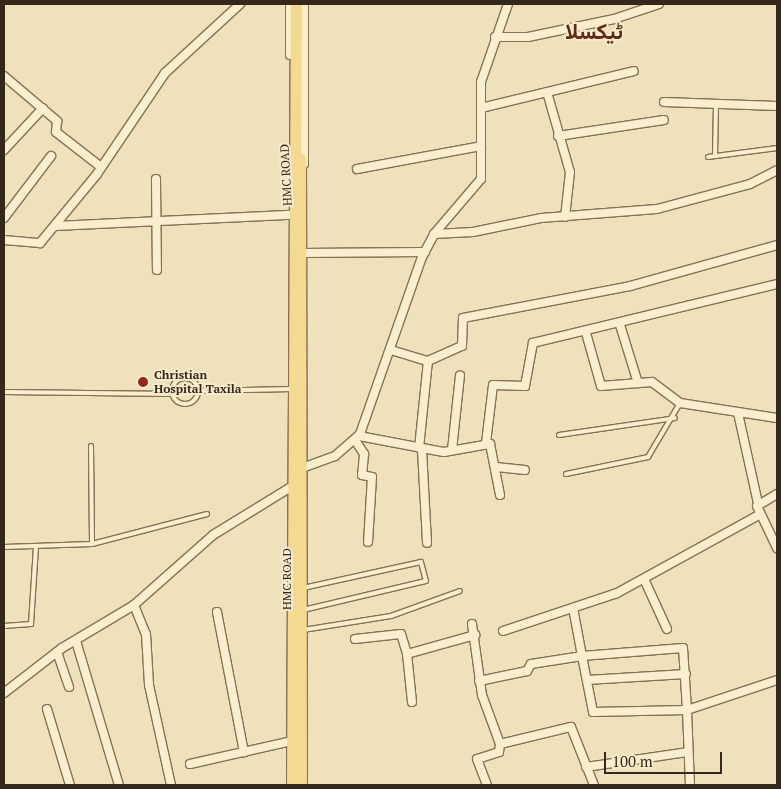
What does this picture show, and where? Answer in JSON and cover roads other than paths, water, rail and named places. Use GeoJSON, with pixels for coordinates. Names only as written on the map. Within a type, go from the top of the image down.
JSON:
{"type":"FeatureCollection","features":[{"type":"Feature","properties":{"kind":"main road","name":"HMC ROAD"},"geometry":{"type":"LineString","coordinates":[[296,4],[297,190],[302,254],[297,389],[302,468],[297,484],[301,588],[301,785]]}},
{"type":"Feature","properties":{"kind":"main road","name":"HMC ROAD"},"geometry":{"type":"LineString","coordinates":[[292,785],[297,389],[292,215],[297,190]]}},
{"type":"Feature","properties":{"kind":"street"},"geometry":{"type":"LineString","coordinates":[[4,240],[40,244],[102,167],[165,73],[240,4]]}},
{"type":"Feature","properties":{"kind":"street"},"geometry":{"type":"LineString","coordinates":[[290,4],[297,190]]}},
{"type":"Feature","properties":{"kind":"street"},"geometry":{"type":"LineString","coordinates":[[297,190],[304,4]]}},
{"type":"Feature","properties":{"kind":"street"},"geometry":{"type":"LineString","coordinates":[[302,468],[335,456],[357,438],[391,350],[425,252],[434,234],[481,180],[481,82],[508,4]]}},
{"type":"Feature","properties":{"kind":"street"},"geometry":{"type":"LineString","coordinates":[[495,37],[528,37],[614,19],[659,4]]}},
{"type":"Feature","properties":{"kind":"street"},"geometry":{"type":"LineString","coordinates":[[481,108],[634,71]]}},
{"type":"Feature","properties":{"kind":"street"},"geometry":{"type":"LineString","coordinates":[[4,76],[57,121],[56,132],[102,167]]}},
{"type":"Feature","properties":{"kind":"street"},"geometry":{"type":"LineString","coordinates":[[547,92],[558,136],[570,172],[564,217]]}},
{"type":"Feature","properties":{"kind":"street"},"geometry":{"type":"LineString","coordinates":[[664,102],[716,102],[777,106]]}},
{"type":"Feature","properties":{"kind":"street"},"geometry":{"type":"LineString","coordinates":[[4,150],[44,108]]}},
{"type":"Feature","properties":{"kind":"street"},"geometry":{"type":"LineString","coordinates":[[558,136],[664,120]]}},
{"type":"Feature","properties":{"kind":"street"},"geometry":{"type":"LineString","coordinates":[[357,169],[481,146]]}},
{"type":"Feature","properties":{"kind":"street"},"geometry":{"type":"LineString","coordinates":[[4,218],[51,156]]}},
{"type":"Feature","properties":{"kind":"street"},"geometry":{"type":"LineString","coordinates":[[434,234],[564,217],[657,209],[750,184],[777,170]]}},
{"type":"Feature","properties":{"kind":"street"},"geometry":{"type":"LineString","coordinates":[[156,179],[157,270]]}},
{"type":"Feature","properties":{"kind":"street"},"geometry":{"type":"LineString","coordinates":[[55,226],[292,215]]}},
{"type":"Feature","properties":{"kind":"street"},"geometry":{"type":"LineString","coordinates":[[391,350],[428,361],[462,346],[463,318],[630,286],[777,245]]}},
{"type":"Feature","properties":{"kind":"street"},"geometry":{"type":"LineString","coordinates":[[302,254],[425,252]]}},
{"type":"Feature","properties":{"kind":"street"},"geometry":{"type":"LineString","coordinates":[[486,443],[493,385],[525,386],[529,345],[620,325],[777,284]]}},
{"type":"Feature","properties":{"kind":"street"},"geometry":{"type":"LineString","coordinates":[[620,325],[638,383]]}},
{"type":"Feature","properties":{"kind":"street"},"geometry":{"type":"LineString","coordinates":[[586,333],[602,386],[638,383],[658,384],[680,403],[777,418]]}},
{"type":"Feature","properties":{"kind":"street"},"geometry":{"type":"LineString","coordinates":[[427,543],[421,449],[428,361]]}},
{"type":"Feature","properties":{"kind":"street"},"geometry":{"type":"LineString","coordinates":[[452,450],[460,375]]}},
{"type":"Feature","properties":{"kind":"street"},"geometry":{"type":"LineString","coordinates":[[738,413],[759,515],[777,548]]}},
{"type":"Feature","properties":{"kind":"street"},"geometry":{"type":"LineString","coordinates":[[357,438],[421,449],[452,450],[486,443]]}},
{"type":"Feature","properties":{"kind":"street"},"geometry":{"type":"LineString","coordinates":[[357,438],[364,454],[362,475],[372,477],[368,542]]}},
{"type":"Feature","properties":{"kind":"street"},"geometry":{"type":"LineString","coordinates":[[486,443],[492,448],[500,495]]}},
{"type":"Feature","properties":{"kind":"street"},"geometry":{"type":"LineString","coordinates":[[496,467],[525,470]]}},
{"type":"Feature","properties":{"kind":"street"},"geometry":{"type":"LineString","coordinates":[[4,693],[56,652],[134,605],[213,535],[297,484]]}},
{"type":"Feature","properties":{"kind":"street"},"geometry":{"type":"LineString","coordinates":[[758,503],[777,494]]}},
{"type":"Feature","properties":{"kind":"street"},"geometry":{"type":"LineString","coordinates":[[503,631],[573,608],[644,579],[759,515]]}},
{"type":"Feature","properties":{"kind":"street"},"geometry":{"type":"LineString","coordinates":[[644,579],[667,629]]}},
{"type":"Feature","properties":{"kind":"street"},"geometry":{"type":"LineString","coordinates":[[134,605],[146,634],[150,685],[172,785]]}},
{"type":"Feature","properties":{"kind":"street"},"geometry":{"type":"LineString","coordinates":[[573,608],[587,680],[596,713],[687,710],[777,680]]}},
{"type":"Feature","properties":{"kind":"street"},"geometry":{"type":"LineString","coordinates":[[217,612],[244,752]]}},
{"type":"Feature","properties":{"kind":"street"},"geometry":{"type":"LineString","coordinates":[[472,624],[480,681],[500,744],[498,752],[477,759],[487,785]]}},
{"type":"Feature","properties":{"kind":"street"},"geometry":{"type":"LineString","coordinates":[[355,639],[401,634],[407,654],[412,702]]}},
{"type":"Feature","properties":{"kind":"street"},"geometry":{"type":"LineString","coordinates":[[407,654],[475,635]]}},
{"type":"Feature","properties":{"kind":"street"},"geometry":{"type":"LineString","coordinates":[[76,641],[119,785]]}},
{"type":"Feature","properties":{"kind":"street"},"geometry":{"type":"LineString","coordinates":[[480,681],[526,671],[531,664],[582,656],[684,648],[687,752],[690,785]]}},
{"type":"Feature","properties":{"kind":"street"},"geometry":{"type":"LineString","coordinates":[[56,652],[69,687]]}},
{"type":"Feature","properties":{"kind":"street"},"geometry":{"type":"LineString","coordinates":[[587,680],[686,674]]}},
{"type":"Feature","properties":{"kind":"street"},"geometry":{"type":"LineString","coordinates":[[48,709],[70,785]]}},
{"type":"Feature","properties":{"kind":"street"},"geometry":{"type":"LineString","coordinates":[[500,744],[571,727],[594,785]]}},
{"type":"Feature","properties":{"kind":"street"},"geometry":{"type":"LineString","coordinates":[[190,764],[292,741]]}},
{"type":"Feature","properties":{"kind":"street"},"geometry":{"type":"LineString","coordinates":[[586,767],[687,752]]}},
{"type":"Feature","properties":{"kind":"lane"},"geometry":{"type":"LineString","coordinates":[[715,156],[716,102]]}},
{"type":"Feature","properties":{"kind":"lane"},"geometry":{"type":"LineString","coordinates":[[708,157],[777,148]]}},
{"type":"Feature","properties":{"kind":"lane"},"geometry":{"type":"LineString","coordinates":[[173,394],[176,382],[185,378],[194,383],[197,391]]}},
{"type":"Feature","properties":{"kind":"lane"},"geometry":{"type":"LineString","coordinates":[[4,392],[173,394],[187,403],[197,391],[297,389]]}},
{"type":"Feature","properties":{"kind":"lane"},"geometry":{"type":"LineString","coordinates":[[566,474],[644,459],[675,418],[680,403]]}},
{"type":"Feature","properties":{"kind":"lane"},"geometry":{"type":"LineString","coordinates":[[559,435],[675,418]]}},
{"type":"Feature","properties":{"kind":"lane"},"geometry":{"type":"LineString","coordinates":[[92,446],[92,544]]}},
{"type":"Feature","properties":{"kind":"lane"},"geometry":{"type":"LineString","coordinates":[[4,547],[92,544],[207,514]]}},
{"type":"Feature","properties":{"kind":"lane"},"geometry":{"type":"LineString","coordinates":[[4,626],[31,624],[36,547]]}},
{"type":"Feature","properties":{"kind":"lane"},"geometry":{"type":"LineString","coordinates":[[301,588],[421,562],[426,581],[301,610]]}},
{"type":"Feature","properties":{"kind":"lane"},"geometry":{"type":"LineString","coordinates":[[301,631],[391,616],[460,591]]}},
{"type":"Feature","properties":{"kind":"place","name":"Christian Hospital Taxila"},"geometry":{"type":"Point","coordinates":[143,382]}},
{"type":"Feature","properties":{"kind":"district","name":"ٹیکسلا"},"geometry":{"type":"Point","coordinates":[594,31]}}]}
